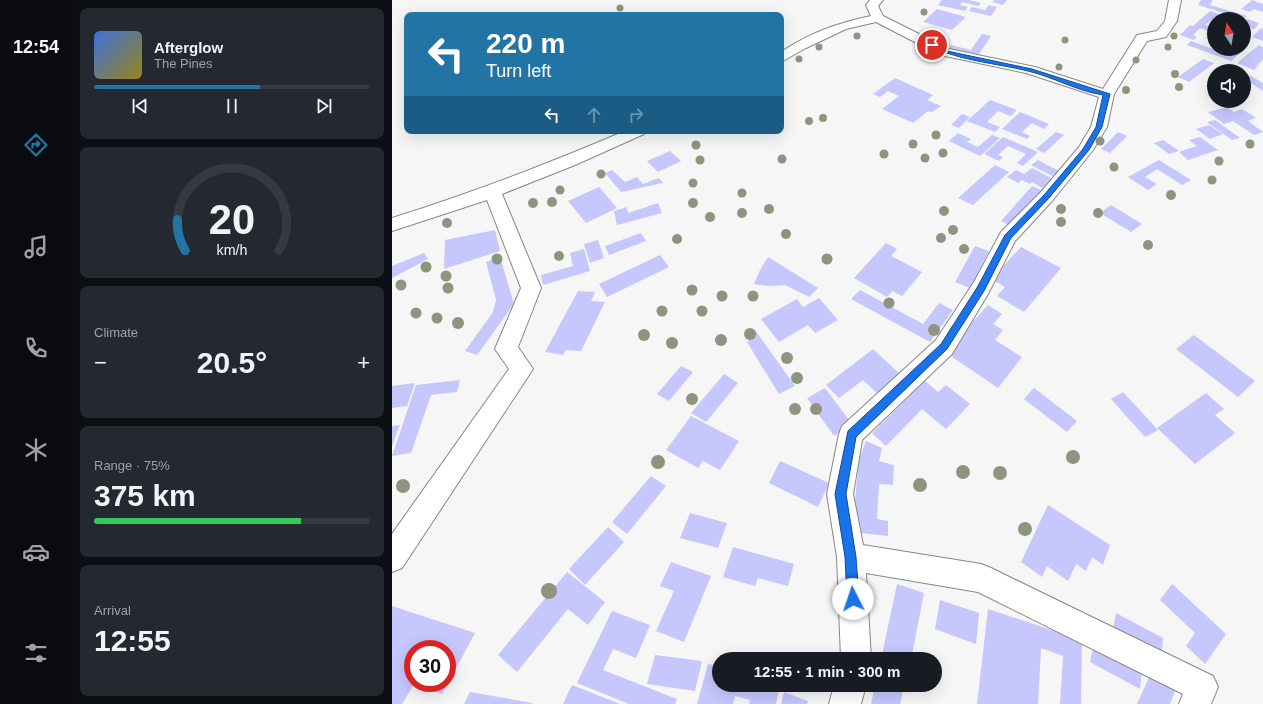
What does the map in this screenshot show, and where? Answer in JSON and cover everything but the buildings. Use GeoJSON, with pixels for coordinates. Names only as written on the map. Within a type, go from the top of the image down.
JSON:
{"type":"FeatureCollection","features":[{"type":"Feature","properties":{"kind":"street"},"geometry":{"type":"LineString","coordinates":[[877,0],[872,5],[878,18],[945,52],[1030,70],[1092,92],[1107,94]]}},
{"type":"Feature","properties":{"kind":"street"},"geometry":{"type":"LineString","coordinates":[[856,652],[851,557],[840,494],[851,434],[944,346],[981,288],[1008,237],[1047,196],[1085,150],[1099,127],[1107,94],[1142,38],[1161,34],[1172,21],[1175,0]]}},
{"type":"Feature","properties":{"kind":"street"},"geometry":{"type":"LineString","coordinates":[[784,56],[801,45],[842,26],[878,18]]}},
{"type":"Feature","properties":{"kind":"street"},"geometry":{"type":"LineString","coordinates":[[392,225],[492,191],[631,134]]}},
{"type":"Feature","properties":{"kind":"street"},"geometry":{"type":"LineString","coordinates":[[392,558],[522,369],[506,349],[531,288],[492,191]]}},
{"type":"Feature","properties":{"kind":"street"},"geometry":{"type":"LineString","coordinates":[[851,557],[981,578],[1202,687],[1195,704]]}},
{"type":"Feature","properties":{"kind":"street"},"geometry":{"type":"LineString","coordinates":[[845,704],[848,692]]}},
{"type":"Feature","properties":{"kind":"route"},"geometry":{"type":"LineString","coordinates":[[853,599],[851,557],[840,494],[851,434],[944,346],[981,288],[1008,237],[1047,196],[1085,150],[1099,127],[1107,94],[1092,92],[1030,70],[945,52],[932,45]]}}]}
